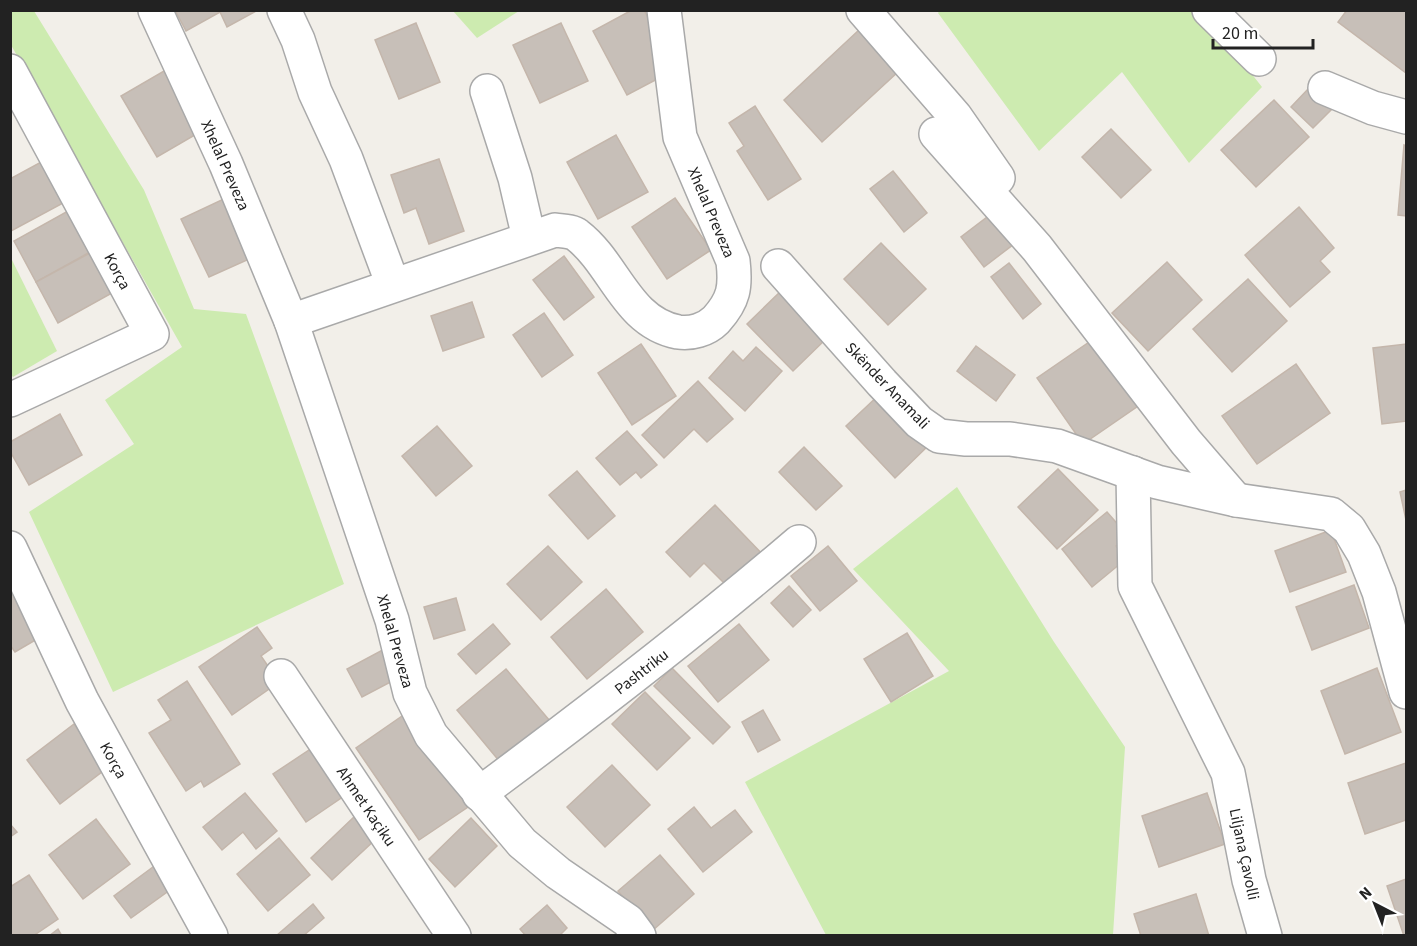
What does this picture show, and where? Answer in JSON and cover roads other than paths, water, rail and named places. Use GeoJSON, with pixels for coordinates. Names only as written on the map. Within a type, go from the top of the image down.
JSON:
{"type":"FeatureCollection","features":[{"type":"Feature","properties":{"kind":"street","name":"Xhelal Preveza"},"geometry":{"type":"LineString","coordinates":[[156,10],[226,164],[291,321],[392,620],[410,693],[431,735],[522,843],[626,931]]}},
{"type":"Feature","properties":{"kind":"street"},"geometry":{"type":"LineString","coordinates":[[284,10],[298,40],[315,92],[346,159],[393,285]]}},
{"type":"Feature","properties":{"kind":"street","name":"Xhelal Preveza"},"geometry":{"type":"LineString","coordinates":[[291,321],[555,230],[576,234],[595,253],[638,310],[662,328],[689,334],[711,325],[728,306],[735,283],[733,261],[680,137],[664,10]]}},
{"type":"Feature","properties":{"kind":"street"},"geometry":{"type":"LineString","coordinates":[[864,10],[955,116],[993,171],[1037,248]]}},
{"type":"Feature","properties":{"kind":"street"},"geometry":{"type":"LineString","coordinates":[[1209,10],[1259,59]]}},
{"type":"Feature","properties":{"kind":"street","name":"Korça"},"geometry":{"type":"LineString","coordinates":[[10,71],[152,334],[10,400]]}},
{"type":"Feature","properties":{"kind":"street"},"geometry":{"type":"LineString","coordinates":[[1325,88],[1373,108],[1407,117]]}},
{"type":"Feature","properties":{"kind":"street"},"geometry":{"type":"LineString","coordinates":[[487,91],[515,178],[529,238]]}},
{"type":"Feature","properties":{"kind":"street"},"geometry":{"type":"LineString","coordinates":[[936,134],[1037,248],[1186,442],[1236,500]]}},
{"type":"Feature","properties":{"kind":"street","name":"Skënder Anamali"},"geometry":{"type":"LineString","coordinates":[[778,266],[889,391],[919,422],[939,436],[966,439],[1010,439],[1057,446],[1157,482],[1236,500],[1331,514],[1349,529],[1364,554],[1380,592],[1407,692]]}},
{"type":"Feature","properties":{"kind":"street","name":"Liljana Çavolli"},"geometry":{"type":"LineString","coordinates":[[1133,473],[1135,586],[1228,773],[1249,880],[1265,936]]}},
{"type":"Feature","properties":{"kind":"street","name":"Pashtriku"},"geometry":{"type":"LineString","coordinates":[[479,794],[655,661],[799,542]]}},
{"type":"Feature","properties":{"kind":"street","name":"Korça"},"geometry":{"type":"LineString","coordinates":[[10,548],[82,701],[211,936]]}},
{"type":"Feature","properties":{"kind":"street","name":"Ahmet Kaçiku"},"geometry":{"type":"LineString","coordinates":[[281,676],[454,936]]}}]}
